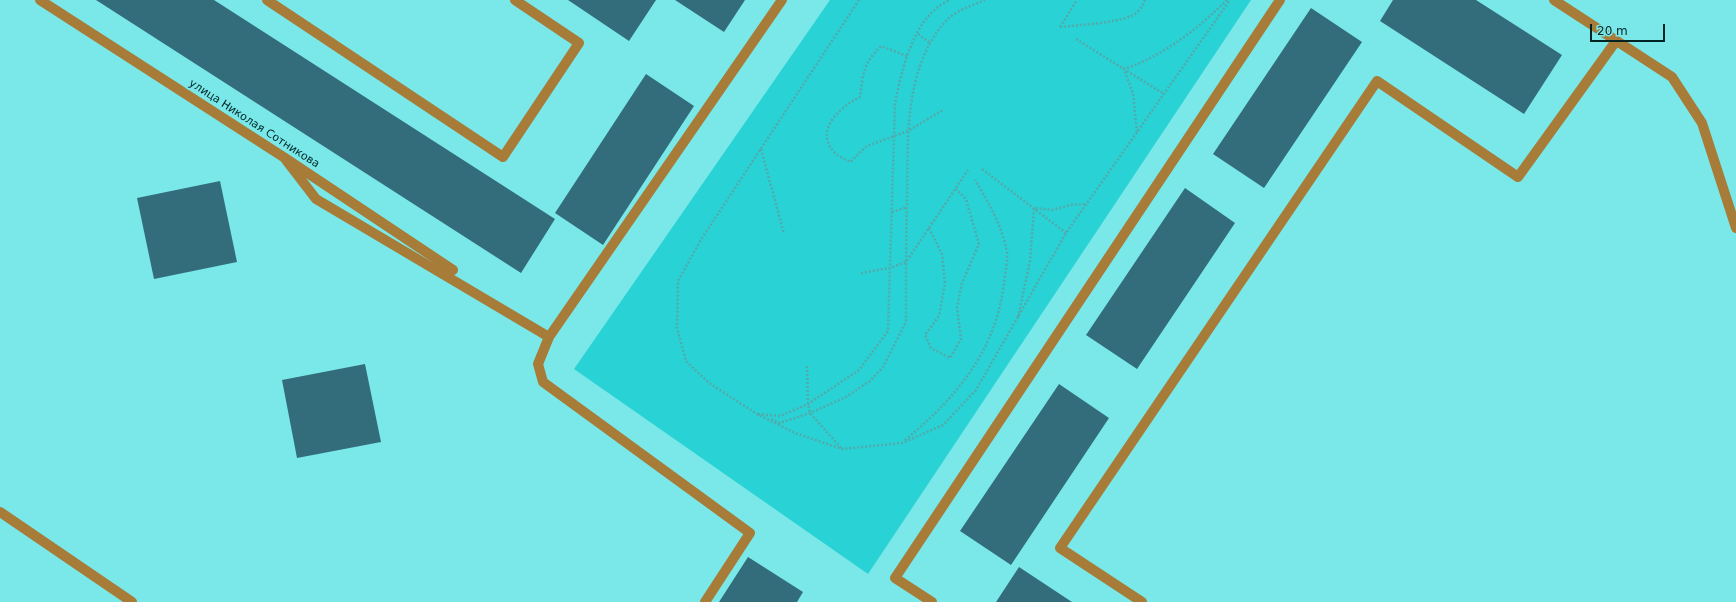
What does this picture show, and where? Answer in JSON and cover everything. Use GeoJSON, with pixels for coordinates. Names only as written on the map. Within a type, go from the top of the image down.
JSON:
{"type":"FeatureCollection","features":[{"type":"Feature","properties":{"kind":"street","name":"улица Николая Сотникова"},"geometry":{"type":"LineString","coordinates":[[40,0],[285,158],[453,270]]}},
{"type":"Feature","properties":{"kind":"street"},"geometry":{"type":"LineString","coordinates":[[267,0],[503,157],[579,43],[515,0]]}},
{"type":"Feature","properties":{"kind":"street"},"geometry":{"type":"LineString","coordinates":[[705,602],[750,533],[543,382],[538,364],[549,337],[782,0]]}},
{"type":"Feature","properties":{"kind":"street"},"geometry":{"type":"LineString","coordinates":[[932,602],[895,578],[1280,0]]}},
{"type":"Feature","properties":{"kind":"street"},"geometry":{"type":"LineString","coordinates":[[1554,0],[1672,77],[1702,123],[1736,228]]}},
{"type":"Feature","properties":{"kind":"street"},"geometry":{"type":"LineString","coordinates":[[1142,602],[1060,548],[1378,81],[1518,177],[1616,41]]}},
{"type":"Feature","properties":{"kind":"street"},"geometry":{"type":"LineString","coordinates":[[285,158],[316,199],[549,337]]}},
{"type":"Feature","properties":{"kind":"street"},"geometry":{"type":"LineString","coordinates":[[0,512],[132,602]]}},
{"type":"Feature","properties":{"kind":"path"},"geometry":{"type":"LineString","coordinates":[[859,0],[702,238],[678,281],[677,328],[686,361],[708,383],[757,414],[796,433],[842,449],[902,442],[943,425],[976,390],[1066,233],[1230,0]]}},
{"type":"Feature","properties":{"kind":"path"},"geometry":{"type":"LineString","coordinates":[[757,414],[780,416],[808,404],[859,370],[888,331],[894,136],[896,103],[901,75],[912,44],[927,19],[944,3],[950,0]]}},
{"type":"Feature","properties":{"kind":"path"},"geometry":{"type":"LineString","coordinates":[[757,414],[780,423],[810,412],[846,397],[870,381],[883,367],[906,322],[908,131],[912,95],[924,55],[946,21],[958,11],[985,0]]}},
{"type":"Feature","properties":{"kind":"path"},"geometry":{"type":"LineString","coordinates":[[1077,0],[1060,27],[1109,21],[1132,16],[1144,5],[1145,0]]}},
{"type":"Feature","properties":{"kind":"path"},"geometry":{"type":"LineString","coordinates":[[1124,69],[1146,61],[1170,48],[1209,17],[1227,0]]}},
{"type":"Feature","properties":{"kind":"path"},"geometry":{"type":"LineString","coordinates":[[918,34],[930,44]]}},
{"type":"Feature","properties":{"kind":"path"},"geometry":{"type":"LineString","coordinates":[[1076,39],[1164,94]]}},
{"type":"Feature","properties":{"kind":"path"},"geometry":{"type":"LineString","coordinates":[[907,56],[882,46],[870,57],[863,72],[860,97],[848,103],[829,123],[826,139],[834,153],[850,162],[868,146],[908,131],[943,110]]}},
{"type":"Feature","properties":{"kind":"path"},"geometry":{"type":"LineString","coordinates":[[1124,69],[1133,94],[1137,133]]}},
{"type":"Feature","properties":{"kind":"path"},"geometry":{"type":"LineString","coordinates":[[761,149],[784,234]]}},
{"type":"Feature","properties":{"kind":"path"},"geometry":{"type":"LineString","coordinates":[[982,169],[1066,233]]}},
{"type":"Feature","properties":{"kind":"path"},"geometry":{"type":"LineString","coordinates":[[861,273],[890,268],[906,262],[968,170]]}},
{"type":"Feature","properties":{"kind":"path"},"geometry":{"type":"LineString","coordinates":[[902,442],[932,418],[973,370],[989,341],[1002,296],[1007,253],[994,211],[975,180]]}},
{"type":"Feature","properties":{"kind":"path"},"geometry":{"type":"LineString","coordinates":[[929,228],[942,254],[945,284],[939,316],[925,335],[931,348],[950,358],[961,339],[957,308],[962,283],[979,244],[966,199],[956,189]]}},
{"type":"Feature","properties":{"kind":"path"},"geometry":{"type":"LineString","coordinates":[[1034,208],[1052,210],[1070,205],[1087,204]]}},
{"type":"Feature","properties":{"kind":"path"},"geometry":{"type":"LineString","coordinates":[[892,212],[907,207]]}},
{"type":"Feature","properties":{"kind":"path"},"geometry":{"type":"LineString","coordinates":[[1017,319],[1030,262],[1034,208]]}},
{"type":"Feature","properties":{"kind":"path"},"geometry":{"type":"LineString","coordinates":[[807,366],[808,404],[810,412],[842,449]]}},
{"type":"Feature","properties":{"kind":"shaded area"},"geometry":{"type":"Polygon","coordinates":[[[830,0],[1251,0],[868,574],[574,369],[830,0]]]}},
{"type":"Feature","properties":{"kind":"building"},"geometry":{"type":"Polygon","coordinates":[[[96,0],[214,0],[555,219],[521,273],[96,0]]]}},
{"type":"Feature","properties":{"kind":"building"},"geometry":{"type":"Polygon","coordinates":[[[568,0],[656,0],[629,41],[568,0]]]}},
{"type":"Feature","properties":{"kind":"building"},"geometry":{"type":"Polygon","coordinates":[[[675,0],[745,0],[724,32],[675,0]]]}},
{"type":"Feature","properties":{"kind":"building"},"geometry":{"type":"Polygon","coordinates":[[[1393,0],[1476,0],[1562,55],[1524,114],[1380,21],[1393,0]]]}},
{"type":"Feature","properties":{"kind":"building"},"geometry":{"type":"Polygon","coordinates":[[[1311,8],[1362,42],[1264,188],[1213,154],[1311,8]]]}},
{"type":"Feature","properties":{"kind":"building"},"geometry":{"type":"Polygon","coordinates":[[[646,74],[694,106],[603,245],[555,213],[646,74]]]}},
{"type":"Feature","properties":{"kind":"building"},"geometry":{"type":"Polygon","coordinates":[[[220,181],[237,262],[154,279],[137,198],[220,181]]]}},
{"type":"Feature","properties":{"kind":"building"},"geometry":{"type":"Polygon","coordinates":[[[1185,188],[1235,223],[1137,369],[1086,335],[1185,188]]]}},
{"type":"Feature","properties":{"kind":"building"},"geometry":{"type":"Polygon","coordinates":[[[365,364],[381,442],[297,458],[282,380],[365,364]]]}},
{"type":"Feature","properties":{"kind":"building"},"geometry":{"type":"Polygon","coordinates":[[[1059,384],[1109,418],[1011,565],[960,531],[1059,384]]]}},
{"type":"Feature","properties":{"kind":"building"},"geometry":{"type":"Polygon","coordinates":[[[748,557],[803,592],[797,602],[719,602],[748,557]]]}},
{"type":"Feature","properties":{"kind":"building"},"geometry":{"type":"Polygon","coordinates":[[[1019,567],[1072,602],[996,602],[1019,567]]]}}]}
